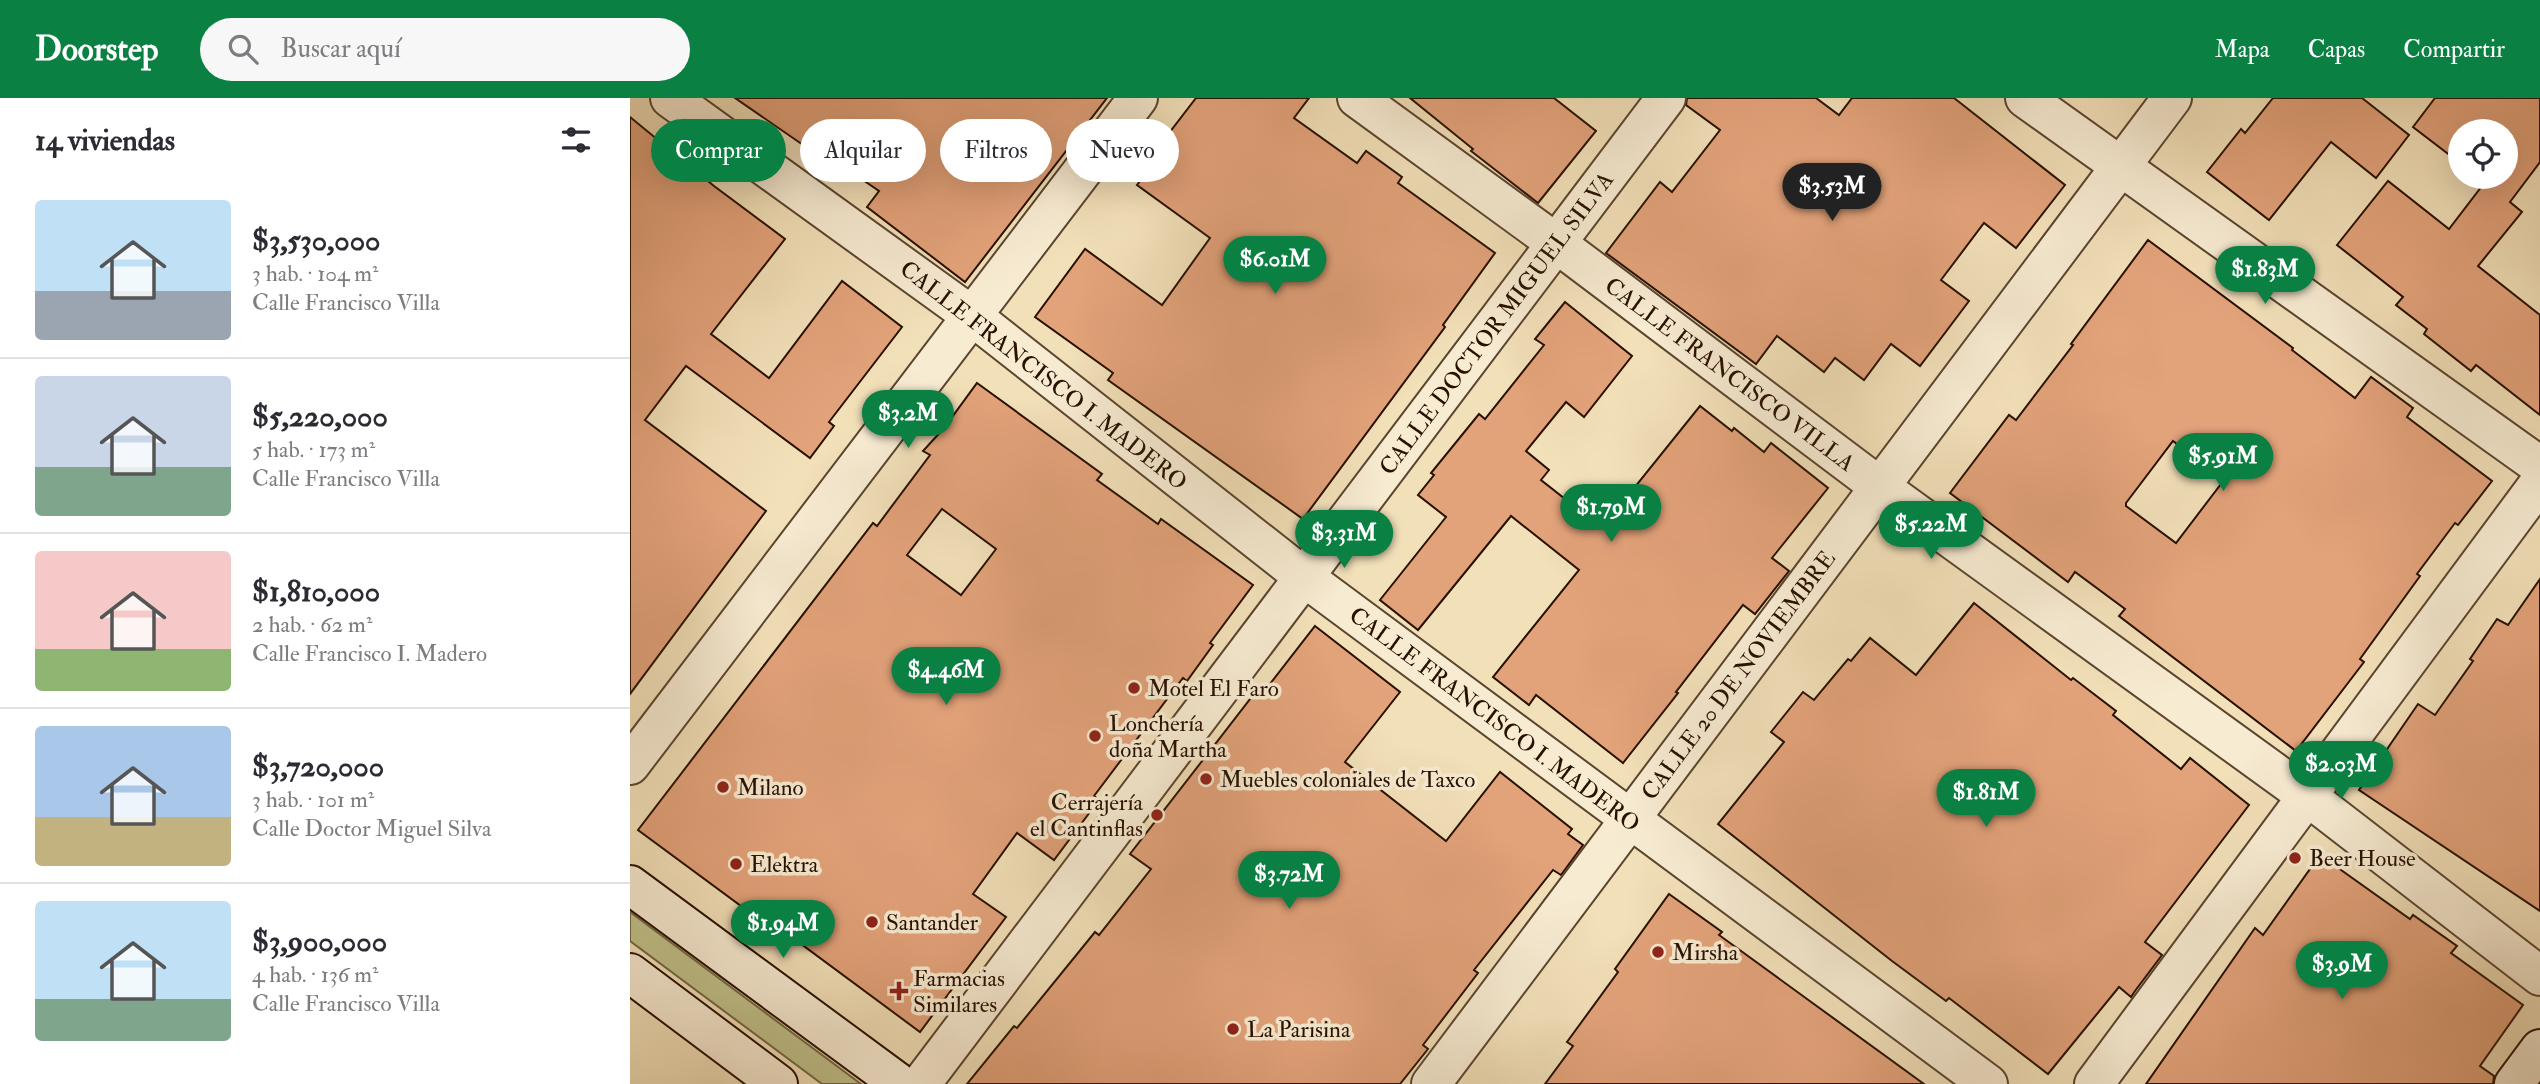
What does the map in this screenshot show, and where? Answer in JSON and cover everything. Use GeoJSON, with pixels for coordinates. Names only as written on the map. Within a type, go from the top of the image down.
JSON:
{"type":"FeatureCollection","features":[{"type":"Feature","properties":{"kind":"street","name":"CALLE FRANCISCO I. MADERO"},"geometry":{"type":"LineString","coordinates":[[670,98],[972,316],[1304,577],[1988,1084]]}},
{"type":"Feature","properties":{"kind":"street"},"geometry":{"type":"LineString","coordinates":[[630,765],[1138,98]]}},
{"type":"Feature","properties":{"kind":"street","name":"CALLE FRANCISCO VILLA"},"geometry":{"type":"LineString","coordinates":[[1357,98],[1556,243],[1880,487],[2307,796],[2540,976]]}},
{"type":"Feature","properties":{"kind":"street","name":"CALLE DOCTOR MIGUEL SILVA"},"geometry":{"type":"LineString","coordinates":[[921,1084],[1666,98]]}},
{"type":"Feature","properties":{"kind":"street"},"geometry":{"type":"LineString","coordinates":[[2025,98],[2540,466]]}},
{"type":"Feature","properties":{"kind":"street","name":"CALLE 20 DE NOVIEMBRE"},"geometry":{"type":"LineString","coordinates":[[1431,1084],[2172,98]]}},
{"type":"Feature","properties":{"kind":"street"},"geometry":{"type":"LineString","coordinates":[[2094,1084],[2540,482]]}},
{"type":"Feature","properties":{"kind":"street"},"geometry":{"type":"LineString","coordinates":[[630,885],[900,1084]]}},
{"type":"Feature","properties":{"kind":"street"},"geometry":{"type":"LineString","coordinates":[[630,974],[778,1084]]}},
{"type":"Feature","properties":{"kind":"street"},"geometry":{"type":"LineString","coordinates":[[2514,1084],[2540,1049]]}},
{"type":"Feature","properties":{"kind":"green space"},"geometry":{"type":"Polygon","coordinates":[[[630,912],[861,1084],[822,1084],[630,941],[630,912]]]}},
{"type":"Feature","properties":{"kind":"building"},"geometry":{"type":"Polygon","coordinates":[[[735,98],[1107,98],[1091,119],[1066,119],[1066,151],[1052,169],[1052,119],[940,119],[940,182],[1042,182],[965,282],[867,207],[879,191],[866,182],[926,182],[926,119],[800,119],[800,143],[786,133],[786,119],[765,119],[735,98]]]}},
{"type":"Feature","properties":{"kind":"building"},"geometry":{"type":"Polygon","coordinates":[[[1196,98],[1309,98],[1294,118],[1357,163],[1366,151],[1402,177],[1398,183],[1495,253],[1443,325],[1445,327],[1303,519],[1108,380],[1113,373],[1035,317],[1085,249],[1162,305],[1210,238],[1137,185],[1139,182],[1179,182],[1179,120],[1196,98]]]}},
{"type":"Feature","properties":{"kind":"building"},"geometry":{"type":"Polygon","coordinates":[[[1410,98],[1554,98],[1596,131],[1538,203],[1471,151],[1473,149],[1410,98]]]}},
{"type":"Feature","properties":{"kind":"building"},"geometry":{"type":"Polygon","coordinates":[[[1687,98],[1816,98],[1839,115],[1852,98],[1954,98],[2065,185],[2016,248],[1984,223],[1941,280],[1969,301],[1920,366],[1891,344],[1864,380],[1835,358],[1824,372],[1777,336],[1756,364],[1606,253],[1660,182],[1672,192],[1720,130],[1686,105],[1687,98]]]}},
{"type":"Feature","properties":{"kind":"building"},"geometry":{"type":"Polygon","coordinates":[[[2273,98],[2362,98],[2409,135],[2376,178],[2331,142],[2269,220],[2207,172],[2241,129],[2245,133],[2273,98]]]}},
{"type":"Feature","properties":{"kind":"building"},"geometry":{"type":"Polygon","coordinates":[[[2435,98],[2540,98],[2540,162],[2510,202],[2522,212],[2478,266],[2540,315],[2540,415],[2476,365],[2471,371],[2424,334],[2427,329],[2396,305],[2403,297],[2337,245],[2388,181],[2449,229],[2480,189],[2518,189],[2518,119],[2448,119],[2448,154],[2413,127],[2435,98]]]}},
{"type":"Feature","properties":{"kind":"building"},"geometry":{"type":"Polygon","coordinates":[[[630,117],[651,134],[651,182],[709,182],[785,239],[711,334],[769,378],[842,281],[902,327],[829,422],[834,426],[810,458],[686,366],[645,420],[766,511],[630,694],[630,117]]]}},
{"type":"Feature","properties":{"kind":"building"},"geometry":{"type":"Polygon","coordinates":[[[2148,240],[2293,348],[2292,350],[2355,398],[2371,377],[2413,408],[2407,417],[2492,481],[2458,525],[2455,523],[2417,574],[2420,576],[2360,659],[2364,662],[2296,751],[2119,616],[2125,609],[2075,572],[2068,582],[1950,493],[2009,415],[2016,420],[2073,345],[2071,344],[2148,240]],[[2173,441],[2126,506],[2176,543],[2224,480],[2173,441]]]}},
{"type":"Feature","properties":{"kind":"building"},"geometry":{"type":"Polygon","coordinates":[[[1565,302],[1632,356],[1584,417],[1566,402],[1526,451],[1549,470],[1541,480],[1602,528],[1700,406],[1764,452],[1771,443],[1828,488],[1772,558],[1789,571],[1755,614],[1743,605],[1623,763],[1536,695],[1529,705],[1493,677],[1579,570],[1511,516],[1418,630],[1380,600],[1446,517],[1418,495],[1434,475],[1431,473],[1479,414],[1485,419],[1544,345],[1535,339],[1565,302]]]}},
{"type":"Feature","properties":{"kind":"building"},"geometry":{"type":"Polygon","coordinates":[[[977,383],[1102,474],[1097,480],[1158,524],[1161,519],[1253,585],[1210,643],[1213,645],[1187,681],[1183,678],[1094,796],[1099,800],[1054,860],[1017,833],[973,894],[1006,917],[920,1032],[778,927],[775,931],[638,830],[873,523],[877,526],[930,455],[923,451],[944,428],[977,383]],[[942,509],[907,555],[961,595],[996,549],[942,509]]]}},
{"type":"Feature","properties":{"kind":"building"},"geometry":{"type":"Polygon","coordinates":[[[2540,579],[2540,911],[2359,790],[2418,704],[2435,715],[2473,661],[2470,659],[2497,619],[2508,625],[2540,579]]]}},
{"type":"Feature","properties":{"kind":"building"},"geometry":{"type":"Polygon","coordinates":[[[1974,603],[2071,680],[2073,678],[2116,711],[2113,715],[2181,769],[2190,758],[2249,805],[2145,942],[2162,955],[2131,997],[2119,987],[2048,1074],[1949,998],[1946,1001],[1892,961],[1718,824],[1784,742],[1771,732],[1803,692],[1814,700],[1848,659],[1851,661],[1870,638],[1916,675],[1974,603]]]}},
{"type":"Feature","properties":{"kind":"building"},"geometry":{"type":"Polygon","coordinates":[[[1315,626],[1400,692],[1345,762],[1446,841],[1500,772],[1572,829],[1568,834],[1583,845],[1561,875],[1553,870],[1474,970],[1478,973],[1423,1045],[1428,1049],[1400,1084],[967,1084],[1014,1026],[1017,1028],[1095,932],[1099,935],[1151,869],[1130,854],[1254,694],[1259,698],[1315,626]]]}},
{"type":"Feature","properties":{"kind":"building"},"geometry":{"type":"Polygon","coordinates":[[[2320,855],[2410,919],[2413,915],[2457,946],[2451,953],[2523,1005],[2480,1066],[2494,1076],[2493,1084],[2146,1084],[2255,928],[2263,935],[2320,855]]]}},
{"type":"Feature","properties":{"kind":"building"},"geometry":{"type":"Polygon","coordinates":[[[1669,894],[1722,932],[1719,935],[1924,1084],[1545,1084],[1573,1046],[1567,1042],[1618,972],[1615,969],[1669,894]]]}},
{"type":"Feature","properties":{"kind":"place","name":"Motel El Faro"},"geometry":{"type":"Point","coordinates":[1134,688]}},
{"type":"Feature","properties":{"kind":"place","name":"Lonchería doña Martha"},"geometry":{"type":"Point","coordinates":[1095,736]}},
{"type":"Feature","properties":{"kind":"place","name":"Muebles coloniales de Taxco"},"geometry":{"type":"Point","coordinates":[1206,779]}},
{"type":"Feature","properties":{"kind":"place","name":"Milano"},"geometry":{"type":"Point","coordinates":[723,787]}},
{"type":"Feature","properties":{"kind":"place","name":"Cerrajería el Cantinflas"},"geometry":{"type":"Point","coordinates":[1157,815]}},
{"type":"Feature","properties":{"kind":"place","name":"Beer House"},"geometry":{"type":"Point","coordinates":[2295,858]}},
{"type":"Feature","properties":{"kind":"place","name":"Elektra"},"geometry":{"type":"Point","coordinates":[736,864]}},
{"type":"Feature","properties":{"kind":"place","name":"Santander"},"geometry":{"type":"Point","coordinates":[872,922]}},
{"type":"Feature","properties":{"kind":"place","name":"Mirsha"},"geometry":{"type":"Point","coordinates":[1658,952]}},
{"type":"Feature","properties":{"kind":"place","name":"Farmacias Similares"},"geometry":{"type":"Point","coordinates":[899,991]}},
{"type":"Feature","properties":{"kind":"place","name":"La Parisina"},"geometry":{"type":"Point","coordinates":[1233,1029]}}]}
